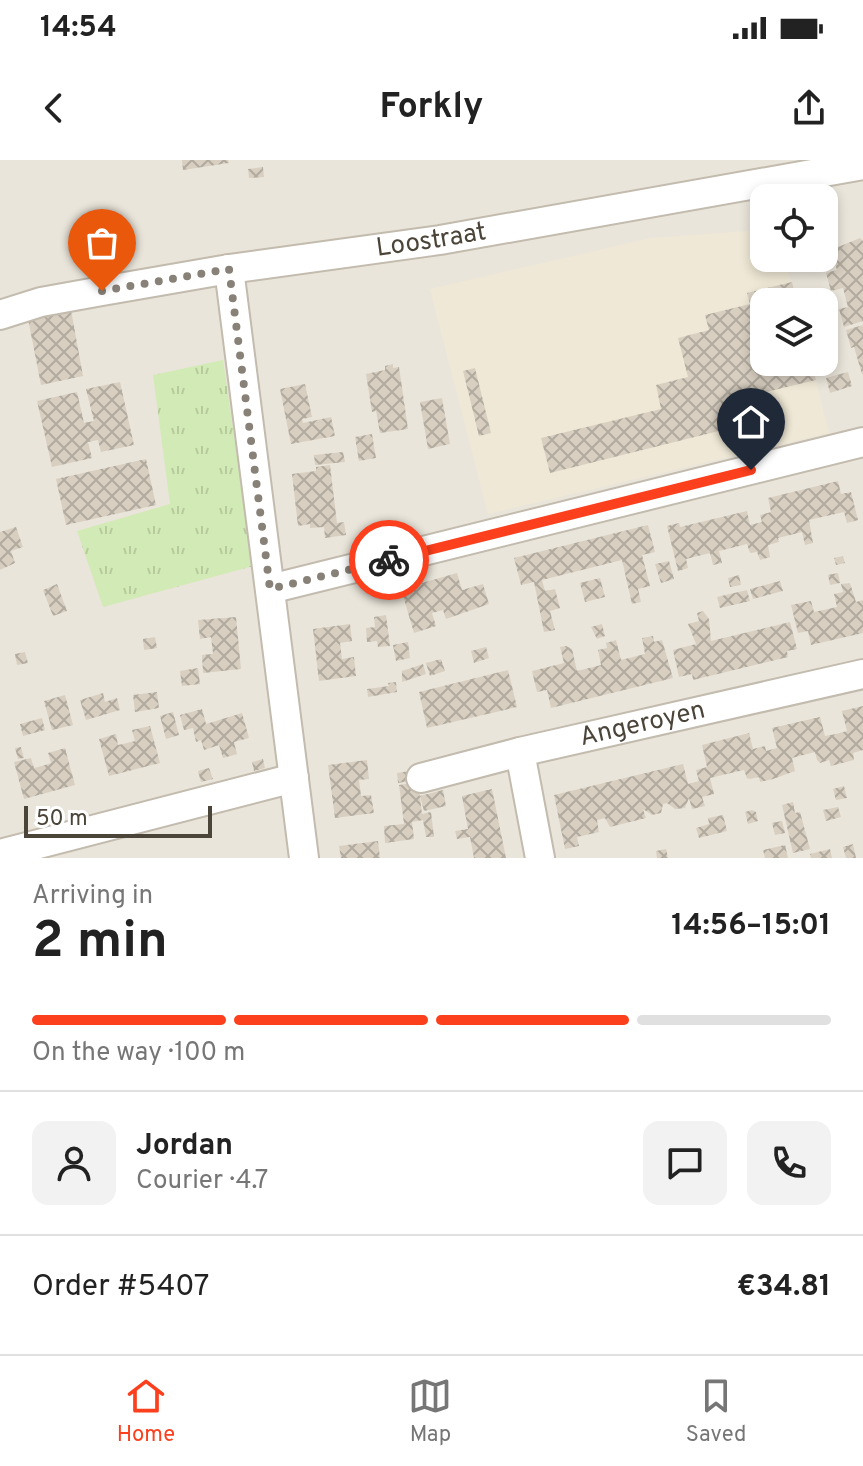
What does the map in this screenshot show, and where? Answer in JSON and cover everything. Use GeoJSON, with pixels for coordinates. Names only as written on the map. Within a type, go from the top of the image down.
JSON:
{"type":"FeatureCollection","features":[{"type":"Feature","properties":{"kind":"street","name":"Loostraat"},"geometry":{"type":"LineString","coordinates":[[0,315],[41,302],[229,269],[440,240],[863,165]]}},
{"type":"Feature","properties":{"kind":"street"},"geometry":{"type":"LineString","coordinates":[[229,269],[304,858]]}},
{"type":"Feature","properties":{"kind":"street"},"geometry":{"type":"LineString","coordinates":[[270,589],[863,442]]}},
{"type":"Feature","properties":{"kind":"street","name":"Angeroyen"},"geometry":{"type":"LineString","coordinates":[[421,778],[520,752],[863,674]]}},
{"type":"Feature","properties":{"kind":"street"},"geometry":{"type":"LineString","coordinates":[[520,752],[540,858]]}},
{"type":"Feature","properties":{"kind":"street"},"geometry":{"type":"LineString","coordinates":[[0,854],[294,778]]}},
{"type":"Feature","properties":{"kind":"shaded area"},"geometry":{"type":"Polygon","coordinates":[[[0,160],[863,160],[863,858],[0,858],[0,160]]]}},
{"type":"Feature","properties":{"kind":"shaded area"},"geometry":{"type":"Polygon","coordinates":[[[750,231],[750,272],[788,272],[792,288],[750,288],[750,376],[815,376],[829,433],[488,514],[430,289],[651,238],[750,231]]]}},
{"type":"Feature","properties":{"kind":"green space"},"geometry":{"type":"Polygon","coordinates":[[[223,360],[253,566],[103,607],[77,531],[170,504],[153,375],[223,360]]]}},
{"type":"Feature","properties":{"kind":"building"},"geometry":{"type":"Polygon","coordinates":[[[182,160],[228,160],[229,163],[183,170],[182,160]]]}},
{"type":"Feature","properties":{"kind":"building"},"geometry":{"type":"Polygon","coordinates":[[[263,167],[264,177],[249,178],[248,169],[263,167]]]}},
{"type":"Feature","properties":{"kind":"building"},"geometry":{"type":"Polygon","coordinates":[[[860,238],[863,241],[863,321],[844,327],[839,309],[848,307],[843,288],[830,288],[826,273],[838,272],[838,247],[860,238]]]}},
{"type":"Feature","properties":{"kind":"building"},"geometry":{"type":"Polygon","coordinates":[[[792,282],[794,288],[767,288],[792,282]]]}},
{"type":"Feature","properties":{"kind":"building"},"geometry":{"type":"Polygon","coordinates":[[[750,304],[750,376],[815,376],[816,380],[754,395],[758,413],[733,419],[735,427],[550,473],[541,438],[661,409],[656,385],[688,377],[678,338],[709,330],[705,315],[750,304]]]}},
{"type":"Feature","properties":{"kind":"building"},"geometry":{"type":"Polygon","coordinates":[[[71,310],[83,376],[41,385],[28,319],[71,310]]]}},
{"type":"Feature","properties":{"kind":"building"},"geometry":{"type":"Polygon","coordinates":[[[863,325],[863,374],[862,374],[846,330],[863,325]]]}},
{"type":"Feature","properties":{"kind":"building"},"geometry":{"type":"Polygon","coordinates":[[[393,364],[393,368],[399,367],[408,429],[380,433],[376,411],[372,412],[366,374],[385,370],[385,366],[393,364]]]}},
{"type":"Feature","properties":{"kind":"building"},"geometry":{"type":"Polygon","coordinates":[[[475,368],[491,433],[479,436],[463,371],[475,368]]]}},
{"type":"Feature","properties":{"kind":"building"},"geometry":{"type":"Polygon","coordinates":[[[848,372],[852,386],[830,393],[826,378],[848,372]]]}},
{"type":"Feature","properties":{"kind":"building"},"geometry":{"type":"Polygon","coordinates":[[[120,382],[134,445],[101,452],[98,440],[88,442],[92,458],[52,467],[37,401],[77,392],[84,423],[94,421],[86,389],[120,382]]]}},
{"type":"Feature","properties":{"kind":"building"},"geometry":{"type":"Polygon","coordinates":[[[305,384],[312,417],[302,419],[303,423],[331,417],[335,436],[291,444],[280,389],[305,384]]]}},
{"type":"Feature","properties":{"kind":"building"},"geometry":{"type":"Polygon","coordinates":[[[442,398],[450,444],[428,449],[420,402],[442,398]]]}},
{"type":"Feature","properties":{"kind":"building"},"geometry":{"type":"Polygon","coordinates":[[[372,434],[376,458],[359,461],[355,437],[372,434]]]}},
{"type":"Feature","properties":{"kind":"building"},"geometry":{"type":"Polygon","coordinates":[[[343,452],[345,462],[315,465],[314,455],[343,452]]]}},
{"type":"Feature","properties":{"kind":"building"},"geometry":{"type":"Polygon","coordinates":[[[146,459],[156,505],[66,525],[56,479],[146,459]]]}},
{"type":"Feature","properties":{"kind":"building"},"geometry":{"type":"Polygon","coordinates":[[[330,465],[337,523],[344,522],[346,535],[325,538],[324,527],[310,528],[310,524],[298,526],[292,474],[316,471],[316,467],[330,465]]]}},
{"type":"Feature","properties":{"kind":"building"},"geometry":{"type":"Polygon","coordinates":[[[838,481],[841,494],[851,492],[858,520],[847,523],[844,512],[809,520],[813,543],[805,545],[802,532],[778,538],[779,542],[768,545],[770,557],[760,560],[757,552],[750,553],[747,544],[719,551],[722,563],[713,565],[710,553],[686,559],[688,568],[678,571],[667,526],[679,523],[680,527],[747,511],[750,525],[762,522],[760,515],[771,512],[768,498],[838,481]]]}},
{"type":"Feature","properties":{"kind":"building"},"geometry":{"type":"Polygon","coordinates":[[[648,525],[655,552],[642,555],[650,586],[638,589],[641,602],[632,604],[622,560],[542,580],[545,591],[555,589],[560,608],[550,611],[555,630],[544,632],[534,582],[521,585],[514,558],[648,525]]]}},
{"type":"Feature","properties":{"kind":"building"},"geometry":{"type":"Polygon","coordinates":[[[16,527],[23,547],[11,551],[15,563],[0,570],[0,532],[16,527]]]}},
{"type":"Feature","properties":{"kind":"building"},"geometry":{"type":"Polygon","coordinates":[[[843,556],[845,563],[836,565],[834,558],[843,556]]]}},
{"type":"Feature","properties":{"kind":"building"},"geometry":{"type":"Polygon","coordinates":[[[669,561],[674,579],[661,583],[655,564],[669,561]]]}},
{"type":"Feature","properties":{"kind":"building"},"geometry":{"type":"Polygon","coordinates":[[[457,573],[462,590],[483,584],[489,604],[446,619],[443,610],[432,613],[436,626],[414,633],[401,589],[457,573]]]}},
{"type":"Feature","properties":{"kind":"building"},"geometry":{"type":"Polygon","coordinates":[[[838,573],[840,583],[830,585],[828,575],[838,573]]]}},
{"type":"Feature","properties":{"kind":"building"},"geometry":{"type":"Polygon","coordinates":[[[739,575],[741,585],[730,587],[728,578],[739,575]]]}},
{"type":"Feature","properties":{"kind":"building"},"geometry":{"type":"Polygon","coordinates":[[[600,578],[605,597],[585,602],[580,583],[600,578]]]}},
{"type":"Feature","properties":{"kind":"building"},"geometry":{"type":"Polygon","coordinates":[[[780,581],[783,591],[753,599],[750,589],[780,581]]]}},
{"type":"Feature","properties":{"kind":"building"},"geometry":{"type":"Polygon","coordinates":[[[850,583],[856,602],[863,600],[863,633],[811,645],[808,631],[798,633],[791,605],[811,601],[814,612],[837,607],[834,594],[843,592],[841,584],[850,583]]]}},
{"type":"Feature","properties":{"kind":"building"},"geometry":{"type":"Polygon","coordinates":[[[57,584],[67,611],[53,616],[43,590],[57,584]]]}},
{"type":"Feature","properties":{"kind":"building"},"geometry":{"type":"Polygon","coordinates":[[[747,590],[750,601],[720,608],[717,597],[747,590]]]}},
{"type":"Feature","properties":{"kind":"building"},"geometry":{"type":"Polygon","coordinates":[[[703,611],[709,619],[711,641],[790,622],[797,649],[787,651],[788,657],[693,680],[692,674],[679,677],[673,650],[696,644],[688,624],[699,621],[697,613],[703,611]]]}},
{"type":"Feature","properties":{"kind":"building"},"geometry":{"type":"Polygon","coordinates":[[[386,615],[390,646],[378,647],[377,641],[367,642],[366,628],[375,627],[374,617],[386,615]]]}},
{"type":"Feature","properties":{"kind":"building"},"geometry":{"type":"Polygon","coordinates":[[[236,617],[241,669],[203,673],[202,655],[213,654],[211,637],[200,639],[198,620],[236,617]]]}},
{"type":"Feature","properties":{"kind":"building"},"geometry":{"type":"Polygon","coordinates":[[[350,624],[352,641],[340,643],[342,659],[354,657],[356,676],[319,681],[313,629],[350,624]]]}},
{"type":"Feature","properties":{"kind":"building"},"geometry":{"type":"Polygon","coordinates":[[[602,624],[605,636],[597,639],[591,627],[602,624]]]}},
{"type":"Feature","properties":{"kind":"building"},"geometry":{"type":"Polygon","coordinates":[[[653,636],[654,642],[662,640],[673,678],[551,708],[547,690],[537,692],[532,671],[564,663],[560,647],[572,649],[577,671],[601,665],[598,650],[607,648],[606,643],[616,640],[621,660],[645,654],[642,638],[653,636]]]}},
{"type":"Feature","properties":{"kind":"building"},"geometry":{"type":"Polygon","coordinates":[[[155,637],[157,648],[144,650],[143,639],[155,637]]]}},
{"type":"Feature","properties":{"kind":"building"},"geometry":{"type":"Polygon","coordinates":[[[408,642],[410,658],[396,661],[393,645],[408,642]]]}},
{"type":"Feature","properties":{"kind":"building"},"geometry":{"type":"Polygon","coordinates":[[[486,647],[489,658],[474,663],[471,651],[486,647]]]}},
{"type":"Feature","properties":{"kind":"building"},"geometry":{"type":"Polygon","coordinates":[[[25,652],[28,663],[17,665],[15,654],[25,652]]]}},
{"type":"Feature","properties":{"kind":"building"},"geometry":{"type":"Polygon","coordinates":[[[441,659],[445,671],[430,676],[426,663],[441,659]]]}},
{"type":"Feature","properties":{"kind":"building"},"geometry":{"type":"Polygon","coordinates":[[[423,664],[426,674],[402,682],[402,671],[423,664]]]}},
{"type":"Feature","properties":{"kind":"building"},"geometry":{"type":"Polygon","coordinates":[[[198,668],[200,684],[182,686],[180,671],[198,668]]]}},
{"type":"Feature","properties":{"kind":"building"},"geometry":{"type":"Polygon","coordinates":[[[508,670],[517,707],[427,728],[419,692],[508,670]]]}},
{"type":"Feature","properties":{"kind":"building"},"geometry":{"type":"Polygon","coordinates":[[[396,682],[397,692],[368,697],[367,689],[396,682]]]}},
{"type":"Feature","properties":{"kind":"building"},"geometry":{"type":"Polygon","coordinates":[[[157,692],[159,708],[135,712],[133,695],[157,692]]]}},
{"type":"Feature","properties":{"kind":"building"},"geometry":{"type":"Polygon","coordinates":[[[103,693],[105,702],[117,698],[120,710],[86,720],[80,700],[103,693]]]}},
{"type":"Feature","properties":{"kind":"building"},"geometry":{"type":"Polygon","coordinates":[[[65,695],[73,725],[52,730],[44,701],[65,695]]]}},
{"type":"Feature","properties":{"kind":"building"},"geometry":{"type":"Polygon","coordinates":[[[863,706],[863,750],[853,753],[854,760],[831,766],[829,760],[820,763],[815,752],[792,758],[795,771],[773,779],[760,782],[759,777],[750,779],[744,770],[710,778],[714,794],[702,797],[705,806],[692,809],[689,798],[685,808],[675,809],[667,803],[663,804],[661,813],[652,815],[643,809],[646,818],[610,827],[605,818],[597,820],[599,832],[577,837],[579,846],[565,849],[554,795],[683,764],[688,784],[699,781],[696,770],[707,767],[702,745],[749,733],[753,749],[765,746],[766,751],[777,748],[772,728],[820,717],[825,736],[836,734],[847,731],[842,711],[863,706]]]}},
{"type":"Feature","properties":{"kind":"building"},"geometry":{"type":"Polygon","coordinates":[[[202,709],[206,724],[242,713],[249,738],[234,742],[237,754],[223,758],[219,745],[204,750],[201,740],[196,742],[193,728],[184,730],[180,715],[202,709]]]}},
{"type":"Feature","properties":{"kind":"building"},"geometry":{"type":"Polygon","coordinates":[[[173,712],[179,735],[166,739],[160,716],[173,712]]]}},
{"type":"Feature","properties":{"kind":"building"},"geometry":{"type":"Polygon","coordinates":[[[42,718],[45,730],[23,736],[20,724],[42,718]]]}},
{"type":"Feature","properties":{"kind":"building"},"geometry":{"type":"Polygon","coordinates":[[[150,726],[160,763],[109,776],[99,739],[116,734],[118,745],[135,741],[132,730],[150,726]]]}},
{"type":"Feature","properties":{"kind":"building"},"geometry":{"type":"Polygon","coordinates":[[[21,747],[24,758],[18,759],[15,748],[21,747]]]}},
{"type":"Feature","properties":{"kind":"building"},"geometry":{"type":"Polygon","coordinates":[[[65,748],[75,785],[24,799],[14,762],[31,758],[34,768],[42,766],[51,763],[48,753],[65,748]]]}},
{"type":"Feature","properties":{"kind":"building"},"geometry":{"type":"Polygon","coordinates":[[[263,759],[265,768],[254,771],[252,762],[263,759]]]}},
{"type":"Feature","properties":{"kind":"building"},"geometry":{"type":"Polygon","coordinates":[[[367,760],[369,779],[359,780],[361,796],[371,795],[374,813],[335,818],[328,765],[367,760]]]}},
{"type":"Feature","properties":{"kind":"building"},"geometry":{"type":"Polygon","coordinates":[[[209,768],[213,779],[201,782],[198,771],[209,768]]]}},
{"type":"Feature","properties":{"kind":"building"},"geometry":{"type":"Polygon","coordinates":[[[409,771],[410,781],[398,783],[397,773],[409,771]]]}},
{"type":"Feature","properties":{"kind":"building"},"geometry":{"type":"Polygon","coordinates":[[[418,782],[422,814],[431,812],[434,837],[426,837],[423,820],[412,822],[414,839],[385,843],[384,826],[404,824],[399,785],[418,782]]]}},
{"type":"Feature","properties":{"kind":"building"},"geometry":{"type":"Polygon","coordinates":[[[844,786],[847,798],[836,800],[833,789],[844,786]]]}},
{"type":"Feature","properties":{"kind":"building"},"geometry":{"type":"Polygon","coordinates":[[[492,789],[506,858],[474,858],[470,837],[457,839],[455,831],[468,829],[462,796],[492,789]]]}},
{"type":"Feature","properties":{"kind":"building"},"geometry":{"type":"Polygon","coordinates":[[[443,790],[446,806],[424,811],[420,796],[443,790]]]}},
{"type":"Feature","properties":{"kind":"building"},"geometry":{"type":"Polygon","coordinates":[[[793,802],[795,813],[800,812],[810,849],[793,853],[782,805],[793,802]]]}},
{"type":"Feature","properties":{"kind":"building"},"geometry":{"type":"Polygon","coordinates":[[[838,807],[841,817],[826,821],[823,810],[838,807]]]}},
{"type":"Feature","properties":{"kind":"building"},"geometry":{"type":"Polygon","coordinates":[[[745,812],[756,812],[758,821],[748,824],[745,812]]]}},
{"type":"Feature","properties":{"kind":"building"},"geometry":{"type":"Polygon","coordinates":[[[723,815],[727,831],[699,838],[696,828],[709,824],[708,818],[723,815]]]}},
{"type":"Feature","properties":{"kind":"building"},"geometry":{"type":"Polygon","coordinates":[[[782,821],[785,833],[775,835],[772,823],[782,821]]]}},
{"type":"Feature","properties":{"kind":"building"},"geometry":{"type":"Polygon","coordinates":[[[378,841],[380,858],[341,858],[339,846],[378,841]]]}},
{"type":"Feature","properties":{"kind":"building"},"geometry":{"type":"Polygon","coordinates":[[[853,844],[856,858],[846,858],[843,847],[853,844]]]}},
{"type":"Feature","properties":{"kind":"building"},"geometry":{"type":"Polygon","coordinates":[[[785,845],[788,858],[765,858],[763,850],[785,845]]]}},
{"type":"Feature","properties":{"kind":"building"},"geometry":{"type":"Polygon","coordinates":[[[666,849],[668,858],[657,858],[656,851],[666,849]]]}},
{"type":"Feature","properties":{"kind":"building"},"geometry":{"type":"Polygon","coordinates":[[[830,849],[832,858],[811,858],[810,854],[830,849]]]}},
{"type":"Feature","properties":{"kind":"way so far"},"geometry":{"type":"LineString","coordinates":[[102,291],[229,269],[270,589],[389,560]]}},
{"type":"Feature","properties":{"kind":"route"},"geometry":{"type":"LineString","coordinates":[[389,560],[751,470]]}}]}
